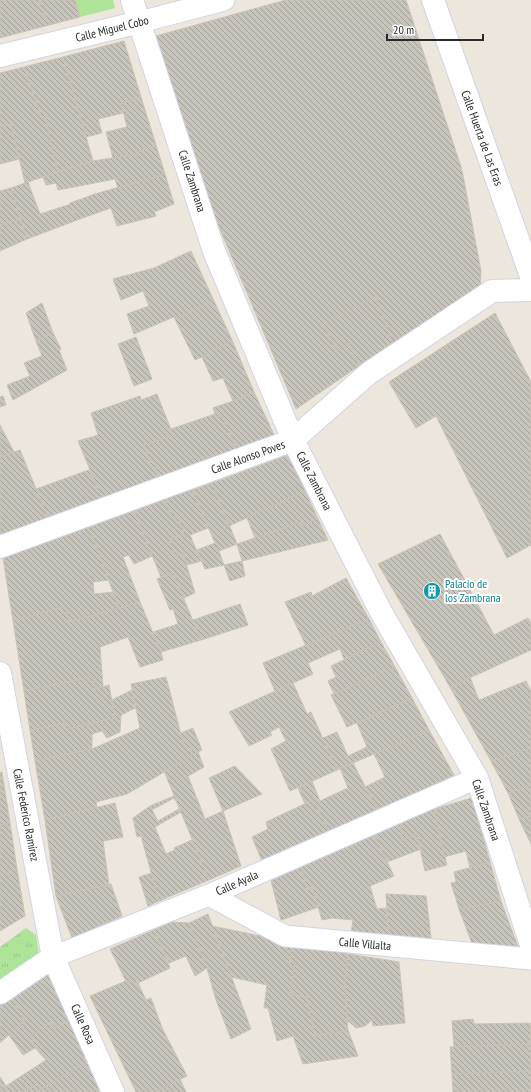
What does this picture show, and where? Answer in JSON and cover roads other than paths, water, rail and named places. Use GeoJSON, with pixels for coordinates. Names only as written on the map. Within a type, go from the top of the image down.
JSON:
{"type":"FeatureCollection","features":[{"type":"Feature","properties":{"kind":"street","name":"Calle Zambrana"},"geometry":{"type":"LineString","coordinates":[[132,0],[214,250],[293,440],[381,612],[477,778],[531,945]]}},
{"type":"Feature","properties":{"kind":"street","name":"Calle Miguel Cobo"},"geometry":{"type":"LineString","coordinates":[[0,56],[224,0]]}},
{"type":"Feature","properties":{"kind":"street","name":"Calle Huerta de Las Eras"},"geometry":{"type":"LineString","coordinates":[[433,0],[531,276]]}},
{"type":"Feature","properties":{"kind":"street","name":"Calle Alonso Poves"},"geometry":{"type":"LineString","coordinates":[[0,546],[293,440],[369,373],[492,291],[531,290]]}},
{"type":"Feature","properties":{"kind":"street","name":"Calle Federico Ramírez"},"geometry":{"type":"LineString","coordinates":[[0,673],[53,957]]}},
{"type":"Feature","properties":{"kind":"street","name":"Calle Ayala"},"geometry":{"type":"LineString","coordinates":[[0,993],[53,957],[209,895],[477,778]]}},
{"type":"Feature","properties":{"kind":"street","name":"Calle Villalta"},"geometry":{"type":"LineString","coordinates":[[209,895],[285,936],[531,959]]}},
{"type":"Feature","properties":{"kind":"street","name":"Calle Rosa"},"geometry":{"type":"LineString","coordinates":[[53,957],[113,1092]]}},
{"type":"Feature","properties":{"kind":"place","name":"Palacio de los Zambrana"},"geometry":{"type":"Point","coordinates":[432,591]}}]}
